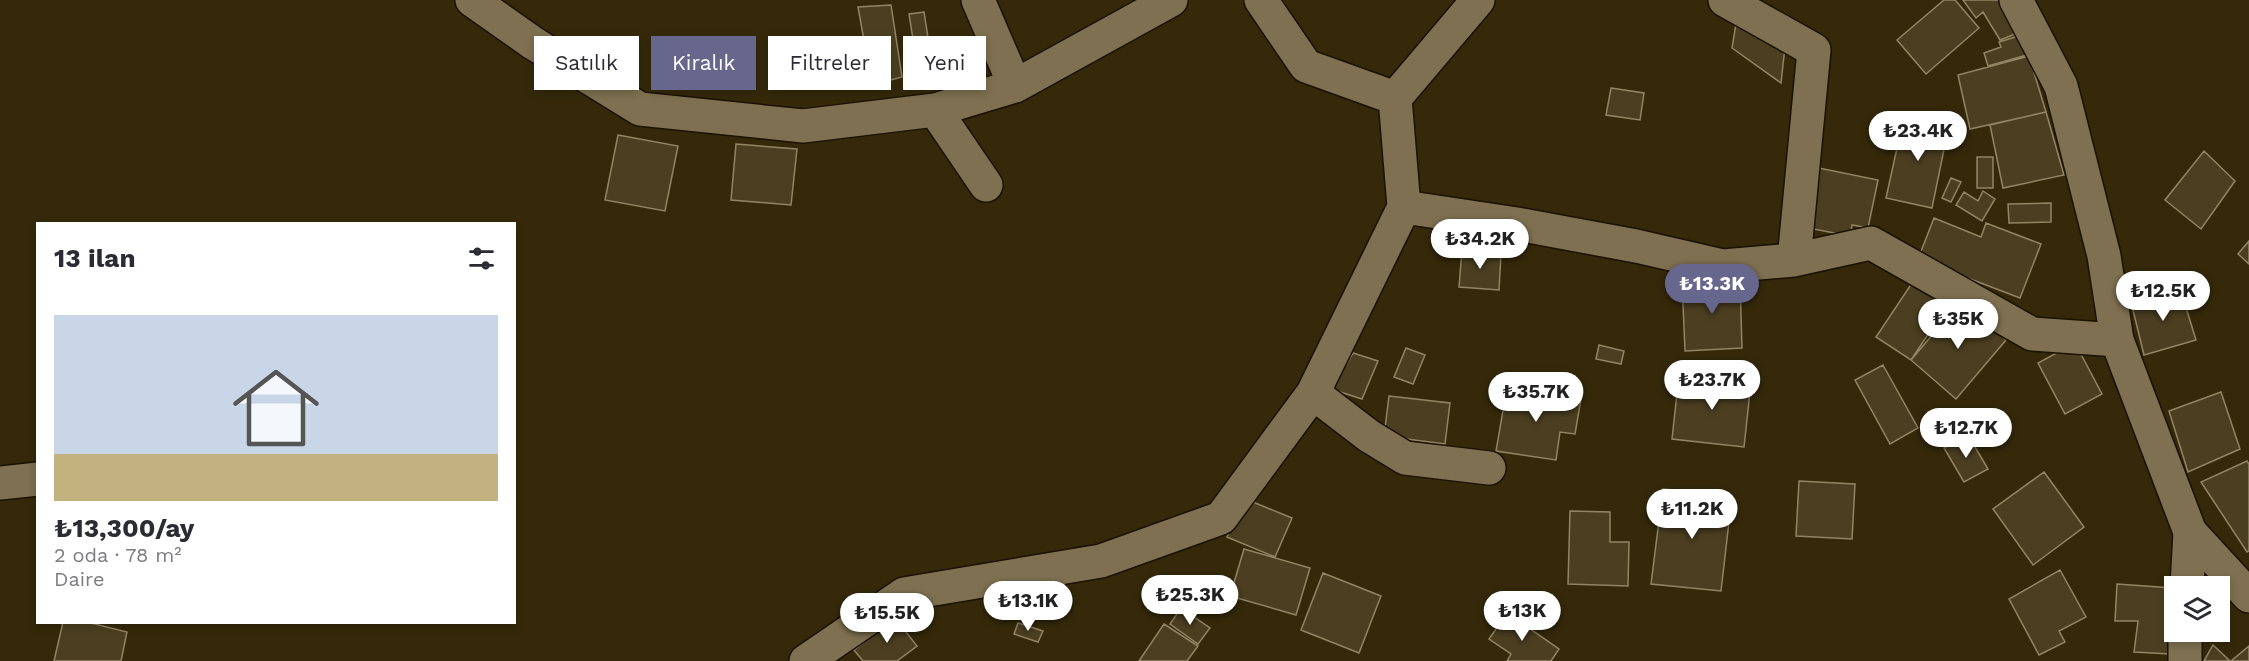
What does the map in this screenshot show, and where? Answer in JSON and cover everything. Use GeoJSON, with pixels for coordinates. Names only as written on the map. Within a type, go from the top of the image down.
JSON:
{"type":"FeatureCollection","features":[{"type":"Feature","properties":{"kind":"street"},"geometry":{"type":"LineString","coordinates":[[472,0],[532,43],[640,109],[803,126],[935,110],[1015,86],[1171,0]]}},
{"type":"Feature","properties":{"kind":"street"},"geometry":{"type":"LineString","coordinates":[[978,0],[1015,86]]}},
{"type":"Feature","properties":{"kind":"street"},"geometry":{"type":"LineString","coordinates":[[1261,0],[1306,66],[1395,98]]}},
{"type":"Feature","properties":{"kind":"street"},"geometry":{"type":"LineString","coordinates":[[806,661],[904,594],[1101,561],[1221,518],[1313,393],[1404,207],[1395,98],[1478,0]]}},
{"type":"Feature","properties":{"kind":"street"},"geometry":{"type":"LineString","coordinates":[[1725,0],[1814,50],[1794,260]]}},
{"type":"Feature","properties":{"kind":"street"},"geometry":{"type":"LineString","coordinates":[[2016,0],[2061,86],[2104,256],[2117,340],[2190,532],[2249,596]]}},
{"type":"Feature","properties":{"kind":"street"},"geometry":{"type":"LineString","coordinates":[[935,110],[986,185]]}},
{"type":"Feature","properties":{"kind":"street"},"geometry":{"type":"LineString","coordinates":[[1404,207],[1517,224],[1636,246],[1723,266],[1794,260],[1871,243],[2032,334],[2117,340]]}},
{"type":"Feature","properties":{"kind":"street"},"geometry":{"type":"LineString","coordinates":[[1313,393],[1369,436],[1405,458],[1489,468]]}},
{"type":"Feature","properties":{"kind":"street"},"geometry":{"type":"LineString","coordinates":[[0,483],[36,479]]}},
{"type":"Feature","properties":{"kind":"street"},"geometry":{"type":"LineString","coordinates":[[2188,576],[2190,532]]}},
{"type":"Feature","properties":{"kind":"street"},"geometry":{"type":"LineString","coordinates":[[2185,642],[2185,661]]}},
{"type":"Feature","properties":{"kind":"building"},"geometry":{"type":"Polygon","coordinates":[[[1944,0],[1955,0],[1979,28],[1926,74],[1897,40],[1944,0]]]}},
{"type":"Feature","properties":{"kind":"building"},"geometry":{"type":"Polygon","coordinates":[[[1963,0],[2005,0],[2023,31],[2000,40],[1983,12],[1976,18],[1963,0]]]}},
{"type":"Feature","properties":{"kind":"building"},"geometry":{"type":"Polygon","coordinates":[[[891,5],[902,77],[891,80],[891,36],[863,36],[858,7],[891,5]]]}},
{"type":"Feature","properties":{"kind":"building"},"geometry":{"type":"Polygon","coordinates":[[[924,12],[928,36],[912,36],[909,14],[924,12]]]}},
{"type":"Feature","properties":{"kind":"building"},"geometry":{"type":"Polygon","coordinates":[[[1737,18],[1785,47],[1781,83],[1732,48],[1737,18]]]}},
{"type":"Feature","properties":{"kind":"building"},"geometry":{"type":"Polygon","coordinates":[[[2028,33],[2034,53],[1988,66],[1984,53],[2001,47],[1999,42],[2028,33]]]}},
{"type":"Feature","properties":{"kind":"building"},"geometry":{"type":"Polygon","coordinates":[[[2029,56],[2046,112],[1970,129],[1958,75],[2029,56]]]}},
{"type":"Feature","properties":{"kind":"building"},"geometry":{"type":"Polygon","coordinates":[[[1611,88],[1644,93],[1640,120],[1606,115],[1611,88]]]}},
{"type":"Feature","properties":{"kind":"building"},"geometry":{"type":"Polygon","coordinates":[[[2046,112],[2064,175],[2003,188],[1990,125],[2046,112]]]}},
{"type":"Feature","properties":{"kind":"building"},"geometry":{"type":"Polygon","coordinates":[[[1904,116],[1949,125],[1932,208],[1886,198],[1904,116]]]}},
{"type":"Feature","properties":{"kind":"building"},"geometry":{"type":"Polygon","coordinates":[[[618,135],[678,146],[665,211],[605,200],[618,135]]]}},
{"type":"Feature","properties":{"kind":"building"},"geometry":{"type":"Polygon","coordinates":[[[736,144],[797,149],[791,205],[731,200],[736,144]]]}},
{"type":"Feature","properties":{"kind":"building"},"geometry":{"type":"Polygon","coordinates":[[[2204,151],[2235,181],[2201,229],[2165,200],[2204,151]]]}},
{"type":"Feature","properties":{"kind":"building"},"geometry":{"type":"Polygon","coordinates":[[[1977,157],[1993,157],[1993,188],[1977,188],[1977,157]]]}},
{"type":"Feature","properties":{"kind":"building"},"geometry":{"type":"Polygon","coordinates":[[[1814,167],[1878,180],[1868,228],[1852,225],[1850,236],[1803,227],[1814,167]]]}},
{"type":"Feature","properties":{"kind":"building"},"geometry":{"type":"Polygon","coordinates":[[[1951,178],[1961,182],[1951,202],[1942,198],[1951,178]]]}},
{"type":"Feature","properties":{"kind":"building"},"geometry":{"type":"Polygon","coordinates":[[[1983,191],[1995,199],[1982,221],[1956,205],[1964,192],[1978,201],[1983,191]]]}},
{"type":"Feature","properties":{"kind":"building"},"geometry":{"type":"Polygon","coordinates":[[[2051,203],[2051,222],[2009,223],[2008,204],[2051,203]]]}},
{"type":"Feature","properties":{"kind":"building"},"geometry":{"type":"Polygon","coordinates":[[[1934,218],[1981,237],[1986,223],[2041,244],[2020,298],[1918,259],[1934,218]]]}},
{"type":"Feature","properties":{"kind":"building"},"geometry":{"type":"Polygon","coordinates":[[[2249,241],[2249,264],[2238,254],[2249,241]]]}},
{"type":"Feature","properties":{"kind":"building"},"geometry":{"type":"Polygon","coordinates":[[[1462,250],[1501,254],[1499,290],[1459,287],[1462,250]]]}},
{"type":"Feature","properties":{"kind":"building"},"geometry":{"type":"Polygon","coordinates":[[[1914,280],[1949,303],[1911,360],[1876,337],[1914,280]]]}},
{"type":"Feature","properties":{"kind":"building"},"geometry":{"type":"Polygon","coordinates":[[[1682,281],[1740,281],[1742,348],[1685,351],[1682,281]]]}},
{"type":"Feature","properties":{"kind":"building"},"geometry":{"type":"Polygon","coordinates":[[[2180,288],[2196,340],[2144,355],[2131,302],[2180,288]]]}},
{"type":"Feature","properties":{"kind":"building"},"geometry":{"type":"Polygon","coordinates":[[[1961,301],[2006,340],[1956,399],[1911,360],[1961,301]]]}},
{"type":"Feature","properties":{"kind":"building"},"geometry":{"type":"Polygon","coordinates":[[[2075,343],[2102,394],[2065,414],[2038,363],[2075,343]]]}},
{"type":"Feature","properties":{"kind":"building"},"geometry":{"type":"Polygon","coordinates":[[[1599,345],[1624,351],[1621,364],[1596,359],[1599,345]]]}},
{"type":"Feature","properties":{"kind":"building"},"geometry":{"type":"Polygon","coordinates":[[[1406,348],[1425,355],[1413,384],[1394,377],[1406,348]]]}},
{"type":"Feature","properties":{"kind":"building"},"geometry":{"type":"Polygon","coordinates":[[[1353,353],[1378,361],[1362,399],[1331,389],[1353,353]]]}},
{"type":"Feature","properties":{"kind":"building"},"geometry":{"type":"Polygon","coordinates":[[[1883,365],[1918,428],[1890,444],[1855,380],[1883,365]]]}},
{"type":"Feature","properties":{"kind":"building"},"geometry":{"type":"Polygon","coordinates":[[[1679,375],[1751,383],[1744,447],[1672,439],[1679,375]]]}},
{"type":"Feature","properties":{"kind":"building"},"geometry":{"type":"Polygon","coordinates":[[[1507,387],[1581,399],[1575,434],[1560,432],[1556,460],[1496,451],[1507,387]]]}},
{"type":"Feature","properties":{"kind":"building"},"geometry":{"type":"Polygon","coordinates":[[[2221,392],[2240,449],[2188,472],[2169,411],[2221,392]]]}},
{"type":"Feature","properties":{"kind":"building"},"geometry":{"type":"Polygon","coordinates":[[[1389,396],[1450,403],[1445,444],[1384,436],[1389,396]]]}},
{"type":"Feature","properties":{"kind":"building"},"geometry":{"type":"Polygon","coordinates":[[[1968,435],[1988,469],[1964,482],[1944,448],[1968,435]]]}},
{"type":"Feature","properties":{"kind":"building"},"geometry":{"type":"Polygon","coordinates":[[[2247,461],[2249,464],[2249,551],[2247,552],[2201,482],[2247,461]]]}},
{"type":"Feature","properties":{"kind":"building"},"geometry":{"type":"Polygon","coordinates":[[[2044,472],[2084,527],[2033,565],[1993,509],[2044,472]]]}},
{"type":"Feature","properties":{"kind":"building"},"geometry":{"type":"Polygon","coordinates":[[[1799,481],[1855,484],[1852,539],[1796,536],[1799,481]]]}},
{"type":"Feature","properties":{"kind":"building"},"geometry":{"type":"Polygon","coordinates":[[[1663,489],[1732,496],[1721,591],[1651,584],[1663,489]]]}},
{"type":"Feature","properties":{"kind":"building"},"geometry":{"type":"Polygon","coordinates":[[[1243,498],[1292,518],[1275,557],[1227,537],[1243,498]]]}},
{"type":"Feature","properties":{"kind":"building"},"geometry":{"type":"Polygon","coordinates":[[[1570,511],[1610,512],[1610,542],[1629,542],[1628,586],[1568,584],[1570,511]]]}},
{"type":"Feature","properties":{"kind":"building"},"geometry":{"type":"Polygon","coordinates":[[[1244,549],[1310,568],[1296,615],[1230,596],[1244,549]]]}},
{"type":"Feature","properties":{"kind":"building"},"geometry":{"type":"Polygon","coordinates":[[[2060,570],[2086,617],[2059,631],[2065,642],[2039,655],[2009,599],[2060,570]]]}},
{"type":"Feature","properties":{"kind":"building"},"geometry":{"type":"Polygon","coordinates":[[[1323,573],[1381,596],[1359,653],[1301,630],[1323,573]]]}},
{"type":"Feature","properties":{"kind":"building"},"geometry":{"type":"Polygon","coordinates":[[[2117,584],[2164,587],[2164,642],[2171,642],[2170,654],[2134,652],[2138,621],[2115,621],[2117,584]]]}},
{"type":"Feature","properties":{"kind":"building"},"geometry":{"type":"Polygon","coordinates":[[[1181,608],[1210,628],[1198,644],[1170,624],[1181,608]]]}},
{"type":"Feature","properties":{"kind":"building"},"geometry":{"type":"Polygon","coordinates":[[[1507,613],[1559,649],[1551,661],[1507,661],[1511,654],[1489,639],[1507,613]]]}},
{"type":"Feature","properties":{"kind":"building"},"geometry":{"type":"Polygon","coordinates":[[[895,618],[917,646],[897,661],[863,661],[854,650],[895,618]]]}},
{"type":"Feature","properties":{"kind":"building"},"geometry":{"type":"Polygon","coordinates":[[[1018,623],[1043,631],[1038,642],[1014,634],[1018,623]]]}},
{"type":"Feature","properties":{"kind":"building"},"geometry":{"type":"Polygon","coordinates":[[[63,624],[95,624],[127,632],[121,661],[54,661],[63,624]]]}},
{"type":"Feature","properties":{"kind":"building"},"geometry":{"type":"Polygon","coordinates":[[[1164,624],[1198,646],[1187,661],[1139,661],[1164,624]]]}},
{"type":"Feature","properties":{"kind":"building"},"geometry":{"type":"Polygon","coordinates":[[[2213,645],[2230,661],[2204,661],[2213,645]]]}},
{"type":"Feature","properties":{"kind":"building"},"geometry":{"type":"Polygon","coordinates":[[[2249,646],[2249,661],[2231,661],[2249,646]]]}}]}
